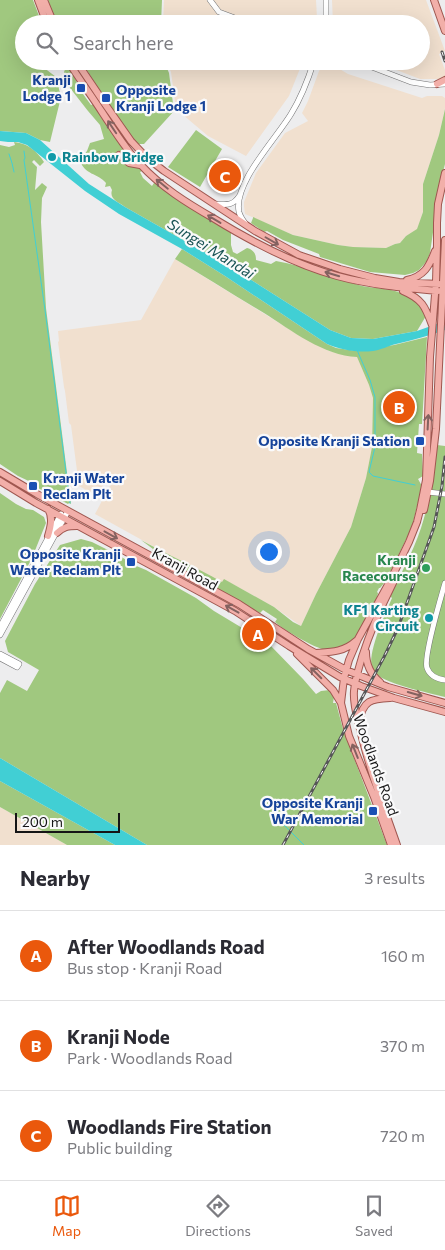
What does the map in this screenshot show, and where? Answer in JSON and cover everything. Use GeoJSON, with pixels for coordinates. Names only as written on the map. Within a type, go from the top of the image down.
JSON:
{"type":"FeatureCollection","features":[{"type":"Feature","properties":{"kind":"main road"},"geometry":{"type":"LineString","coordinates":[[38,0],[43,15]]}},
{"type":"Feature","properties":{"kind":"main road"},"geometry":{"type":"LineString","coordinates":[[44,0],[50,15]]}},
{"type":"Feature","properties":{"kind":"main road"},"geometry":{"type":"LineString","coordinates":[[434,0],[445,31]]}},
{"type":"Feature","properties":{"kind":"main road"},"geometry":{"type":"LineString","coordinates":[[74,70],[112,128],[140,165],[172,193],[250,240],[289,259],[337,276],[366,283],[439,288]]}},
{"type":"Feature","properties":{"kind":"main road"},"geometry":{"type":"LineString","coordinates":[[82,70],[138,149],[164,171],[246,225],[299,255],[340,269],[398,285],[421,302],[433,326]]}},
{"type":"Feature","properties":{"kind":"main road"},"geometry":{"type":"LineString","coordinates":[[437,84],[445,84]]}},
{"type":"Feature","properties":{"kind":"main road"},"geometry":{"type":"LineString","coordinates":[[119,155],[129,163],[140,165]]}},
{"type":"Feature","properties":{"kind":"main road"},"geometry":{"type":"LineString","coordinates":[[439,288],[437,223],[438,204],[445,172]]}},
{"type":"Feature","properties":{"kind":"main road"},"geometry":{"type":"LineString","coordinates":[[200,210],[198,206],[200,202],[207,199]]}},
{"type":"Feature","properties":{"kind":"main road"},"geometry":{"type":"LineString","coordinates":[[439,288],[445,240]]}},
{"type":"Feature","properties":{"kind":"main road"},"geometry":{"type":"LineString","coordinates":[[398,285],[414,279],[423,273],[431,262],[438,245]]}},
{"type":"Feature","properties":{"kind":"main road","name":"Woodlands Road"},"geometry":{"type":"LineString","coordinates":[[391,845],[349,736],[341,703],[346,670],[358,639],[401,560],[417,522],[426,480],[430,356],[439,288]]}},
{"type":"Feature","properties":{"kind":"main road","name":"Woodlands Road"},"geometry":{"type":"LineString","coordinates":[[397,845],[370,768],[354,699],[357,675],[366,645],[382,606],[418,533],[428,492],[436,429],[440,352],[439,288]]}},
{"type":"Feature","properties":{"kind":"main road"},"geometry":{"type":"LineString","coordinates":[[430,356],[435,350],[440,352]]}},
{"type":"Feature","properties":{"kind":"main road","name":"Kranji Road"},"geometry":{"type":"LineString","coordinates":[[0,472],[239,604],[315,653],[346,670],[388,687],[445,703]]}},
{"type":"Feature","properties":{"kind":"main road","name":"Kranji Road"},"geometry":{"type":"LineString","coordinates":[[0,481],[78,526],[235,611],[289,646],[344,678],[394,698],[445,712]]}},
{"type":"Feature","properties":{"kind":"main road"},"geometry":{"type":"LineString","coordinates":[[48,509],[52,518],[48,536]]}},
{"type":"Feature","properties":{"kind":"main road"},"geometry":{"type":"LineString","coordinates":[[57,533],[66,527],[78,526]]}},
{"type":"Feature","properties":{"kind":"main road"},"geometry":{"type":"LineString","coordinates":[[315,653],[342,650],[352,645],[358,639]]}},
{"type":"Feature","properties":{"kind":"main road"},"geometry":{"type":"LineString","coordinates":[[366,645],[366,662],[369,670],[373,676],[388,687]]}},
{"type":"Feature","properties":{"kind":"main road"},"geometry":{"type":"LineString","coordinates":[[289,646],[333,690],[341,703]]}},
{"type":"Feature","properties":{"kind":"main road"},"geometry":{"type":"LineString","coordinates":[[359,725],[360,715],[366,704],[378,698],[394,698]]}},
{"type":"Feature","properties":{"kind":"street"},"geometry":{"type":"LineString","coordinates":[[210,0],[219,12],[227,15]]}},
{"type":"Feature","properties":{"kind":"street"},"geometry":{"type":"LineString","coordinates":[[326,0],[326,15]]}},
{"type":"Feature","properties":{"kind":"street"},"geometry":{"type":"LineString","coordinates":[[213,203],[230,204],[236,201],[254,166],[287,121],[305,87],[311,70]]}},
{"type":"Feature","properties":{"kind":"street"},"geometry":{"type":"LineString","coordinates":[[380,70],[411,82],[437,84]]}},
{"type":"Feature","properties":{"kind":"street"},"geometry":{"type":"LineString","coordinates":[[241,193],[239,212],[246,225]]}},
{"type":"Feature","properties":{"kind":"street"},"geometry":{"type":"LineString","coordinates":[[428,492],[445,494]]}},
{"type":"Feature","properties":{"kind":"street"},"geometry":{"type":"LineString","coordinates":[[0,627],[48,536],[66,510]]}},
{"type":"Feature","properties":{"kind":"street"},"geometry":{"type":"LineString","coordinates":[[0,635],[40,560],[57,533],[62,517]]}},
{"type":"Feature","properties":{"kind":"street"},"geometry":{"type":"LineString","coordinates":[[445,583],[438,606],[426,665],[434,677],[445,680]]}},
{"type":"Feature","properties":{"kind":"street"},"geometry":{"type":"LineString","coordinates":[[0,654],[19,664],[17,667],[0,658]]}},
{"type":"Feature","properties":{"kind":"shaded area"},"geometry":{"type":"Polygon","coordinates":[[[164,0],[316,0],[317,15],[163,15],[164,0]]]}},
{"type":"Feature","properties":{"kind":"shaded area"},"geometry":{"type":"Polygon","coordinates":[[[332,0],[426,0],[445,51],[439,54],[445,70],[445,77],[443,79],[420,79],[396,70],[430,70],[430,15],[333,15],[332,0]]]}},
{"type":"Feature","properties":{"kind":"shaded area"},"geometry":{"type":"Polygon","coordinates":[[[170,70],[299,70],[289,96],[246,156],[208,136],[176,109],[170,70]]]}},
{"type":"Feature","properties":{"kind":"shaded area"},"geometry":{"type":"Polygon","coordinates":[[[341,70],[348,74],[422,98],[442,96],[445,98],[445,108],[439,135],[423,184],[423,212],[417,230],[406,236],[400,243],[386,248],[338,245],[293,235],[245,214],[244,202],[256,173],[285,133],[308,121],[302,113],[319,71],[341,70]]]}},
{"type":"Feature","properties":{"kind":"shaded area"},"geometry":{"type":"Polygon","coordinates":[[[175,259],[302,337],[329,351],[357,357],[369,385],[373,398],[372,447],[366,478],[351,527],[301,626],[274,607],[225,580],[222,583],[95,514],[113,480],[108,477],[97,496],[79,486],[64,387],[58,331],[141,320],[175,259]]]}},
{"type":"Feature","properties":{"kind":"shaded area"},"geometry":{"type":"Polygon","coordinates":[[[0,807],[67,845],[0,845],[0,807]]]}},
{"type":"Feature","properties":{"kind":"green space"},"geometry":{"type":"Polygon","coordinates":[[[0,0],[33,0],[39,15],[15,15],[15,70],[47,70],[56,77],[61,97],[50,142],[40,140],[26,133],[0,131],[0,0]]]}},
{"type":"Feature","properties":{"kind":"green space"},"geometry":{"type":"Polygon","coordinates":[[[48,0],[162,0],[161,15],[53,15],[48,0]]]}},
{"type":"Feature","properties":{"kind":"green space"},"geometry":{"type":"Polygon","coordinates":[[[65,70],[71,70],[91,105],[94,104],[144,170],[140,172],[143,178],[152,186],[154,183],[157,183],[231,231],[233,252],[237,254],[247,248],[254,252],[256,260],[271,264],[276,261],[287,263],[362,286],[402,293],[416,302],[426,316],[417,331],[373,339],[351,338],[330,330],[229,266],[117,202],[112,196],[110,186],[105,187],[106,183],[103,180],[85,169],[82,165],[80,160],[90,143],[104,139],[100,125],[70,88],[65,70]]]}},
{"type":"Feature","properties":{"kind":"green space"},"geometry":{"type":"Polygon","coordinates":[[[87,70],[168,70],[174,111],[144,144],[138,144],[125,129],[107,101],[106,96],[104,97],[87,70]]]}},
{"type":"Feature","properties":{"kind":"green space"},"geometry":{"type":"Polygon","coordinates":[[[445,109],[445,164],[440,184],[430,253],[427,261],[419,270],[405,275],[370,272],[320,257],[319,254],[283,240],[267,231],[264,232],[251,223],[253,217],[293,235],[338,245],[386,248],[400,243],[406,236],[417,229],[423,212],[423,184],[439,135],[445,109]]]}},
{"type":"Feature","properties":{"kind":"green space"},"geometry":{"type":"Polygon","coordinates":[[[196,130],[222,149],[200,187],[168,167],[196,130]]]}},
{"type":"Feature","properties":{"kind":"green space"},"geometry":{"type":"Polygon","coordinates":[[[14,142],[31,148],[44,162],[40,166],[34,160],[32,162],[37,167],[35,190],[42,183],[47,187],[42,198],[41,222],[46,308],[71,504],[38,488],[33,483],[0,464],[0,145],[9,147],[15,145],[14,142]]]}},
{"type":"Feature","properties":{"kind":"green space"},"geometry":{"type":"Polygon","coordinates":[[[182,249],[327,344],[336,348],[357,351],[427,337],[422,424],[419,424],[417,453],[422,454],[423,476],[418,479],[422,486],[412,527],[385,582],[379,588],[377,598],[361,628],[351,642],[343,647],[326,650],[307,642],[279,625],[275,622],[277,619],[263,610],[260,613],[254,610],[152,553],[153,549],[141,540],[222,582],[224,579],[274,607],[301,626],[351,527],[366,478],[372,447],[373,398],[357,357],[332,352],[308,341],[175,259],[182,249]]]}},
{"type":"Feature","properties":{"kind":"green space","name":"Kranji Racecourse"},"geometry":{"type":"Polygon","coordinates":[[[437,445],[445,446],[445,697],[385,680],[373,671],[371,664],[374,645],[392,598],[390,596],[409,558],[421,528],[430,491],[437,445]]]}},
{"type":"Feature","properties":{"kind":"green space"},"geometry":{"type":"Polygon","coordinates":[[[0,493],[16,504],[33,510],[44,517],[46,523],[32,558],[0,619],[0,493]]]}},
{"type":"Feature","properties":{"kind":"green space"},"geometry":{"type":"Polygon","coordinates":[[[81,539],[92,542],[146,570],[196,598],[269,644],[316,694],[321,691],[330,690],[334,697],[333,703],[336,703],[343,729],[387,845],[147,845],[0,758],[0,693],[7,680],[27,691],[39,670],[8,652],[5,641],[35,584],[60,545],[81,539]]]}},
{"type":"Feature","properties":{"kind":"green space"},"geometry":{"type":"Polygon","coordinates":[[[0,781],[115,845],[67,845],[0,807],[0,781]]]}},
{"type":"Feature","properties":{"kind":"water"},"geometry":{"type":"Polygon","coordinates":[[[0,131],[26,133],[40,140],[89,184],[125,207],[229,266],[330,330],[351,338],[373,339],[417,331],[445,321],[445,330],[373,351],[361,352],[327,344],[182,249],[119,214],[85,191],[27,145],[18,142],[0,141],[0,131]]]}},
{"type":"Feature","properties":{"kind":"water"},"geometry":{"type":"Polygon","coordinates":[[[0,758],[147,845],[115,845],[0,781],[0,758]]]}},
{"type":"Feature","properties":{"kind":"waterway"},"geometry":{"type":"LineString","coordinates":[[24,151],[70,503]]}},
{"type":"Feature","properties":{"kind":"waterway"},"geometry":{"type":"LineString","coordinates":[[9,154],[14,172]]}},
{"type":"Feature","properties":{"kind":"waterway"},"geometry":{"type":"LineString","coordinates":[[357,350],[375,397],[375,447],[369,472],[373,476],[415,485]]}},
{"type":"Feature","properties":{"kind":"waterway"},"geometry":{"type":"LineString","coordinates":[[283,824],[304,845]]}},
{"type":"Feature","properties":{"kind":"railway"},"geometry":{"type":"LineString","coordinates":[[442,52],[445,61]]}},
{"type":"Feature","properties":{"kind":"railway"},"geometry":{"type":"LineString","coordinates":[[283,845],[398,628],[434,527],[442,486],[445,457]]}},
{"type":"Feature","properties":{"kind":"place","name":"Kranji Lodge 1"},"geometry":{"type":"Point","coordinates":[81,88]}},
{"type":"Feature","properties":{"kind":"place","name":"Opposite Kranji Lodge 1"},"geometry":{"type":"Point","coordinates":[106,98]}},
{"type":"Feature","properties":{"kind":"place","name":"Rainbow Bridge"},"geometry":{"type":"Point","coordinates":[52,157]}},
{"type":"Feature","properties":{"kind":"place","name":"Woodlands Fire Station"},"geometry":{"type":"Point","coordinates":[225,176]}},
{"type":"Feature","properties":{"kind":"place","name":"Kranji Node"},"geometry":{"type":"Point","coordinates":[399,407]}},
{"type":"Feature","properties":{"kind":"place","name":"Opposite Kranji Station"},"geometry":{"type":"Point","coordinates":[420,441]}},
{"type":"Feature","properties":{"kind":"place","name":"Kranji Water Reclam Plt"},"geometry":{"type":"Point","coordinates":[33,486]}},
{"type":"Feature","properties":{"kind":"place","name":"Opposite Kranji Water Reclam Plt"},"geometry":{"type":"Point","coordinates":[131,562]}},
{"type":"Feature","properties":{"kind":"place","name":"Kranji Racecourse"},"geometry":{"type":"Point","coordinates":[426,568]}},
{"type":"Feature","properties":{"kind":"place","name":"KF1 Karting Circuit"},"geometry":{"type":"Point","coordinates":[429,618]}},
{"type":"Feature","properties":{"kind":"place","name":"After Woodlands Road"},"geometry":{"type":"Point","coordinates":[258,634]}},
{"type":"Feature","properties":{"kind":"place","name":"Opposite Kranji War Memorial"},"geometry":{"type":"Point","coordinates":[373,811]}},
{"type":"Feature","properties":{"kind":"water label","name":"Sungei Mandai"},"geometry":{"type":"Point","coordinates":[211,249]}}]}
